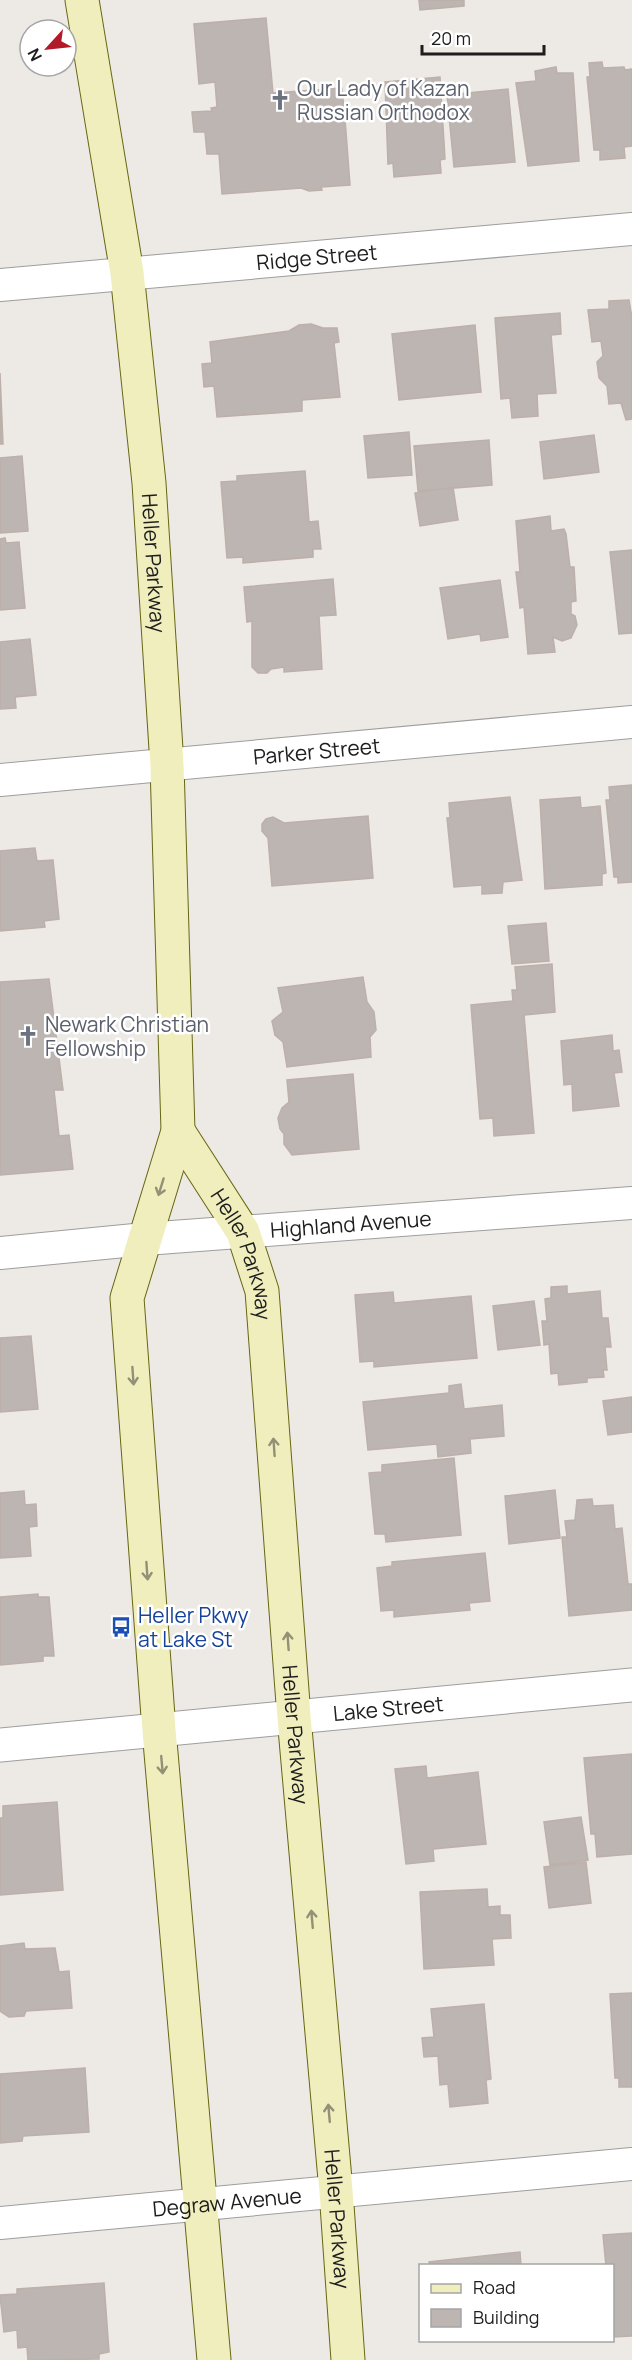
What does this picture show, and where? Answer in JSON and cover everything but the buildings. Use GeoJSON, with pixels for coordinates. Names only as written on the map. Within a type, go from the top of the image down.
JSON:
{"type":"FeatureCollection","features":[{"type":"Feature","properties":{"kind":"main road","name":"Heller Parkway"},"geometry":{"type":"LineString","coordinates":[[82,0],[127,273],[149,483],[167,765],[178,1131],[127,1298],[159,1730],[214,2360]]}},
{"type":"Feature","properties":{"kind":"main road","name":"Heller Parkway"},"geometry":{"type":"LineString","coordinates":[[178,1131],[243,1232],[262,1291],[294,1717],[336,2191],[348,2360]]}},
{"type":"Feature","properties":{"kind":"street","name":"Ridge Street"},"geometry":{"type":"LineString","coordinates":[[0,285],[632,229]]}},
{"type":"Feature","properties":{"kind":"street","name":"Parker Street"},"geometry":{"type":"LineString","coordinates":[[0,780],[632,722]]}},
{"type":"Feature","properties":{"kind":"street","name":"Highland Avenue"},"geometry":{"type":"LineString","coordinates":[[0,1253],[145,1239],[632,1203]]}},
{"type":"Feature","properties":{"kind":"street","name":"Lake Street"},"geometry":{"type":"LineString","coordinates":[[0,1745],[632,1685]]}},
{"type":"Feature","properties":{"kind":"street","name":"Degraw Avenue"},"geometry":{"type":"LineString","coordinates":[[0,2223],[632,2164]]}},
{"type":"Feature","properties":{"kind":"place","name":"Our Lady of Kazan Russian Orthodox"},"geometry":{"type":"Point","coordinates":[280,100]}},
{"type":"Feature","properties":{"kind":"place","name":"Newark Christian Fellowship"},"geometry":{"type":"Point","coordinates":[28,1036]}},
{"type":"Feature","properties":{"kind":"place","name":"Heller Pkwy at Lake St"},"geometry":{"type":"Point","coordinates":[121,1627]}}]}
